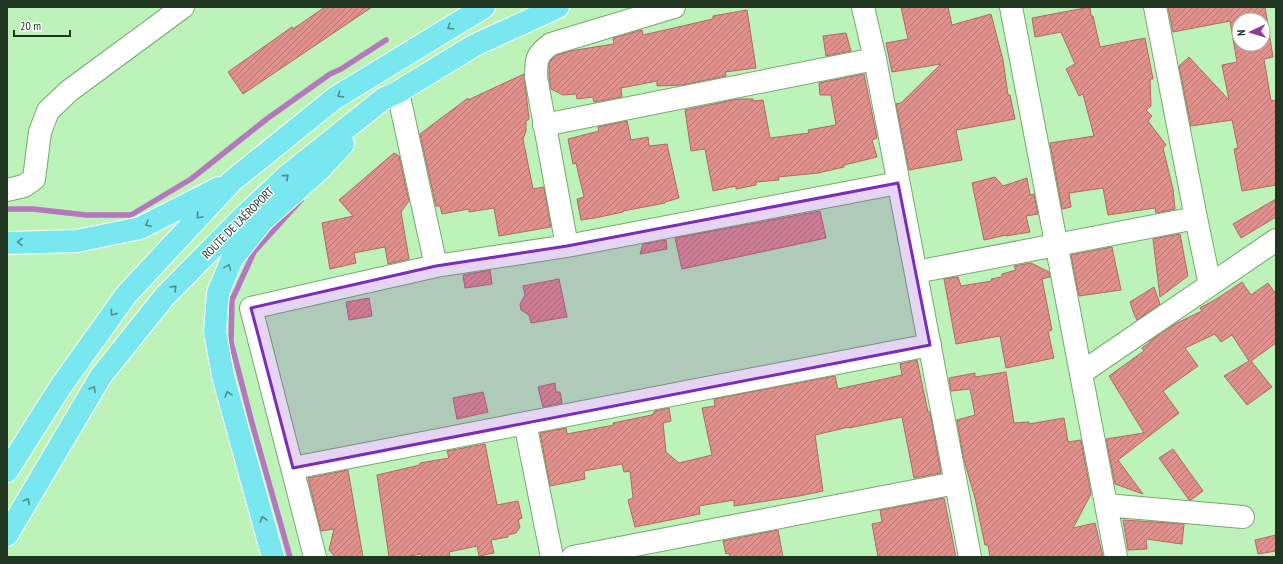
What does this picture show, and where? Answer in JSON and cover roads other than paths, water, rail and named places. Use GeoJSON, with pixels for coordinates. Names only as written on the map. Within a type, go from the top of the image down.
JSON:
{"type":"FeatureCollection","features":[{"type":"Feature","properties":{"kind":"highway"},"geometry":{"type":"LineString","coordinates":[[7,471],[61,386],[126,295],[232,181],[335,98],[484,7]]}},
{"type":"Feature","properties":{"kind":"highway","name":"ROUTE DE L'AÉROPORT"},"geometry":{"type":"LineString","coordinates":[[7,535],[101,376],[165,296],[242,218],[288,175],[391,96],[475,45],[558,7]]}},
{"type":"Feature","properties":{"kind":"highway"},"geometry":{"type":"LineString","coordinates":[[273,557],[222,376],[215,331],[218,293],[232,259],[263,220],[320,169],[391,96]]}},
{"type":"Feature","properties":{"kind":"highway"},"geometry":{"type":"LineString","coordinates":[[7,243],[77,241],[140,228],[232,181]]}},
{"type":"Feature","properties":{"kind":"street"},"geometry":{"type":"LineString","coordinates":[[7,190],[24,186],[34,179],[40,132],[48,111],[69,91],[183,7]]}},
{"type":"Feature","properties":{"kind":"street"},"geometry":{"type":"LineString","coordinates":[[567,246],[536,77],[536,60],[540,52],[551,44],[674,7]]}},
{"type":"Feature","properties":{"kind":"street"},"geometry":{"type":"LineString","coordinates":[[863,7],[875,59],[970,557]]}},
{"type":"Feature","properties":{"kind":"street"},"geometry":{"type":"LineString","coordinates":[[1011,7],[1116,557]]}},
{"type":"Feature","properties":{"kind":"street"},"geometry":{"type":"LineString","coordinates":[[1155,7],[1210,285]]}},
{"type":"Feature","properties":{"kind":"street"},"geometry":{"type":"LineString","coordinates":[[544,125],[875,59]]}},
{"type":"Feature","properties":{"kind":"street"},"geometry":{"type":"LineString","coordinates":[[391,96],[436,266]]}},
{"type":"Feature","properties":{"kind":"street"},"geometry":{"type":"LineString","coordinates":[[315,557],[251,308],[436,266],[567,246],[898,183]]}},
{"type":"Feature","properties":{"kind":"street"},"geometry":{"type":"LineString","coordinates":[[916,272],[1196,218]]}},
{"type":"Feature","properties":{"kind":"street"},"geometry":{"type":"LineString","coordinates":[[1081,373],[1276,240]]}},
{"type":"Feature","properties":{"kind":"street"},"geometry":{"type":"LineString","coordinates":[[293,468],[930,345]]}},
{"type":"Feature","properties":{"kind":"street"},"geometry":{"type":"LineString","coordinates":[[524,423],[552,557]]}},
{"type":"Feature","properties":{"kind":"street"},"geometry":{"type":"LineString","coordinates":[[573,557],[956,483]]}},
{"type":"Feature","properties":{"kind":"street"},"geometry":{"type":"LineString","coordinates":[[1106,505],[1243,517]]}},
{"type":"Feature","properties":{"kind":"waterway"},"geometry":{"type":"LineString","coordinates":[[7,209],[33,209],[86,215],[131,215],[191,179],[268,118],[330,74],[341,69],[386,40]]}},
{"type":"Feature","properties":{"kind":"waterway"},"geometry":{"type":"LineString","coordinates":[[290,557],[231,342],[232,300],[254,252],[301,200]]}}]}
